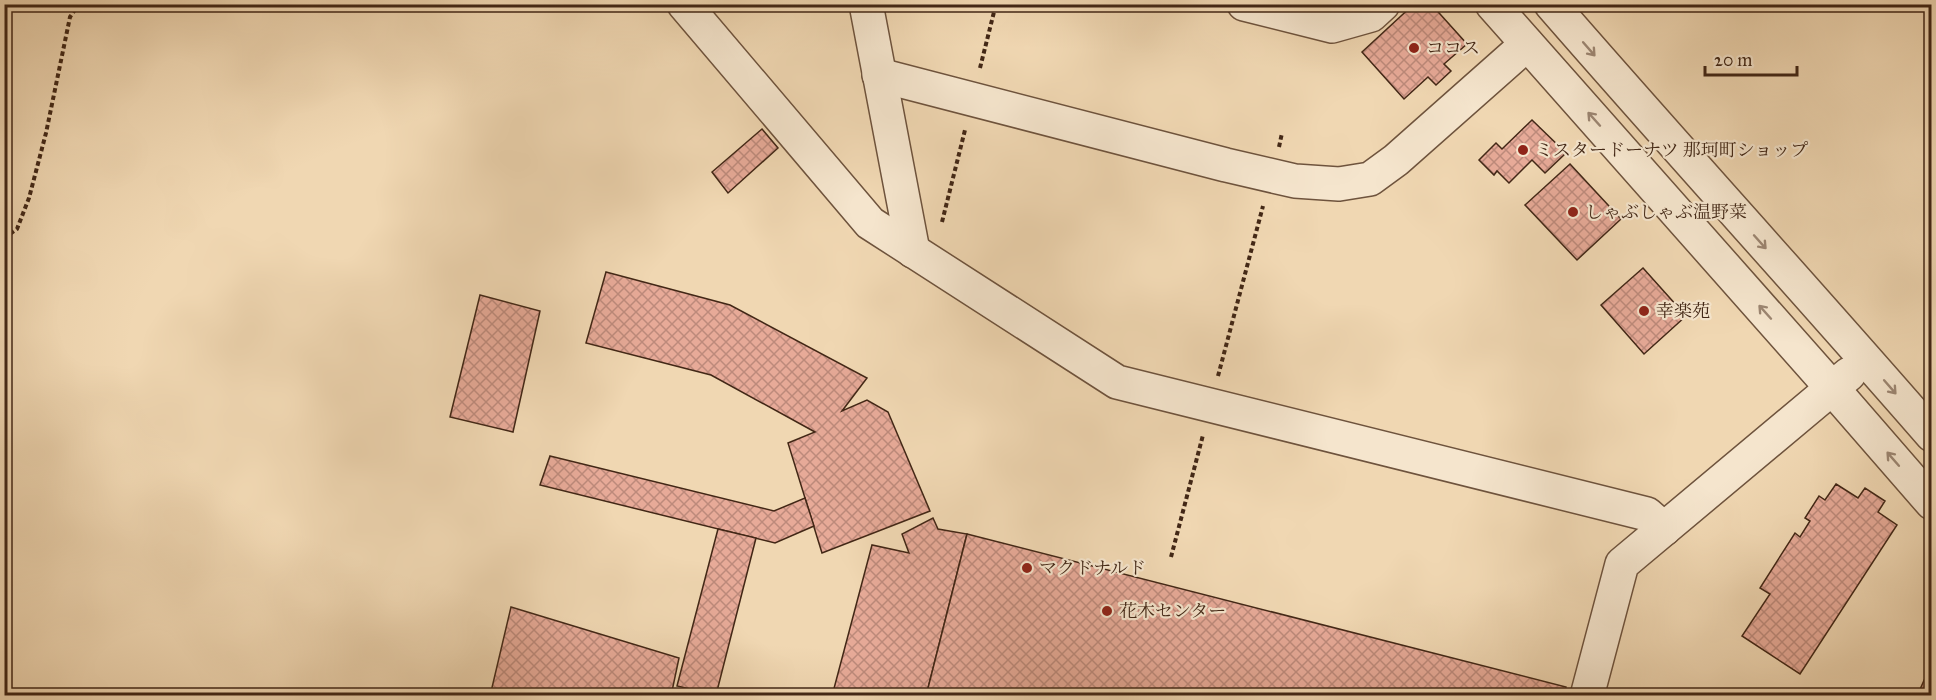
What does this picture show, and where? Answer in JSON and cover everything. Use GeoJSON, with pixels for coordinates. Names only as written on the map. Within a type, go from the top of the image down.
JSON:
{"type":"FeatureCollection","features":[{"type":"Feature","properties":{"kind":"street"},"geometry":{"type":"LineString","coordinates":[[684,4],[870,223],[1117,382],[1647,514],[1664,529]]}},
{"type":"Feature","properties":{"kind":"street"},"geometry":{"type":"LineString","coordinates":[[866,4],[913,251]]}},
{"type":"Feature","properties":{"kind":"street"},"geometry":{"type":"LineString","coordinates":[[1244,4],[1332,26],[1371,15],[1383,4]]}},
{"type":"Feature","properties":{"kind":"street"},"geometry":{"type":"LineString","coordinates":[[1492,4],[1932,503]]}},
{"type":"Feature","properties":{"kind":"street"},"geometry":{"type":"LineString","coordinates":[[1551,4],[1667,138],[1932,435]]}},
{"type":"Feature","properties":{"kind":"street"},"geometry":{"type":"LineString","coordinates":[[879,75],[1295,181],[1340,184],[1370,179],[1395,160],[1527,44]]}},
{"type":"Feature","properties":{"kind":"street"},"geometry":{"type":"LineString","coordinates":[[1587,696],[1622,564],[1867,360]]}},
{"type":"Feature","properties":{"kind":"path"},"geometry":{"type":"LineString","coordinates":[[4,238],[17,229],[29,198],[46,133],[70,17],[79,4]]}},
{"type":"Feature","properties":{"kind":"path"},"geometry":{"type":"LineString","coordinates":[[944,270],[938,238],[996,4]]}},
{"type":"Feature","properties":{"kind":"path"},"geometry":{"type":"LineString","coordinates":[[1171,556],[1282,133]]}},
{"type":"Feature","properties":{"kind":"building","name":"ココス"},"geometry":{"type":"Polygon","coordinates":[[[1414,4],[1431,4],[1467,44],[1444,64],[1451,71],[1436,85],[1428,77],[1404,99],[1362,52],[1414,4]]]}},
{"type":"Feature","properties":{"kind":"building"},"geometry":{"type":"Polygon","coordinates":[[[1532,120],[1566,153],[1545,173],[1532,160],[1509,183],[1497,171],[1494,175],[1479,160],[1496,143],[1502,149],[1532,120]]]}},
{"type":"Feature","properties":{"kind":"building"},"geometry":{"type":"Polygon","coordinates":[[[762,129],[778,148],[728,193],[712,172],[762,129]]]}},
{"type":"Feature","properties":{"kind":"building","name":"しゃぶしゃぶ温野菜"},"geometry":{"type":"Polygon","coordinates":[[[1570,164],[1621,219],[1577,260],[1525,205],[1570,164]]]}},
{"type":"Feature","properties":{"kind":"building","name":"幸楽苑"},"geometry":{"type":"Polygon","coordinates":[[[1643,268],[1686,316],[1644,354],[1601,305],[1643,268]]]}},
{"type":"Feature","properties":{"kind":"building"},"geometry":{"type":"Polygon","coordinates":[[[606,272],[730,305],[867,378],[842,411],[867,400],[888,412],[930,511],[822,553],[788,443],[815,432],[711,375],[586,343],[606,272]]]}},
{"type":"Feature","properties":{"kind":"building"},"geometry":{"type":"Polygon","coordinates":[[[480,295],[540,311],[513,432],[450,417],[480,295]]]}},
{"type":"Feature","properties":{"kind":"building"},"geometry":{"type":"Polygon","coordinates":[[[550,456],[774,511],[805,498],[814,526],[775,543],[540,485],[550,456]]]}},
{"type":"Feature","properties":{"kind":"building"},"geometry":{"type":"Polygon","coordinates":[[[1836,484],[1858,498],[1865,488],[1885,501],[1878,512],[1897,525],[1800,674],[1742,636],[1770,594],[1760,588],[1795,533],[1800,537],[1810,521],[1805,518],[1819,496],[1825,500],[1836,484]]]}},
{"type":"Feature","properties":{"kind":"building"},"geometry":{"type":"Polygon","coordinates":[[[933,518],[938,529],[967,534],[926,696],[832,696],[872,545],[909,553],[902,534],[933,518]]]}},
{"type":"Feature","properties":{"kind":"building"},"geometry":{"type":"Polygon","coordinates":[[[718,529],[756,538],[716,695],[677,686],[718,529]]]}},
{"type":"Feature","properties":{"kind":"building","name":"花木センター"},"geometry":{"type":"Polygon","coordinates":[[[967,534],[1566,687],[1564,696],[926,696],[967,534]]]}},
{"type":"Feature","properties":{"kind":"building"},"geometry":{"type":"Polygon","coordinates":[[[511,607],[679,658],[671,696],[490,696],[511,607]]]}},
{"type":"Feature","properties":{"kind":"building"},"geometry":{"type":"Polygon","coordinates":[[[1932,671],[1932,696],[1917,696],[1926,676],[1932,671]]]}},
{"type":"Feature","properties":{"kind":"place","name":"ココス"},"geometry":{"type":"Point","coordinates":[1414,48]}},
{"type":"Feature","properties":{"kind":"place","name":"ミスタードーナツ 那珂町ショップ"},"geometry":{"type":"Point","coordinates":[1523,150]}},
{"type":"Feature","properties":{"kind":"place","name":"しゃぶしゃぶ温野菜"},"geometry":{"type":"Point","coordinates":[1573,212]}},
{"type":"Feature","properties":{"kind":"place","name":"幸楽苑"},"geometry":{"type":"Point","coordinates":[1644,311]}},
{"type":"Feature","properties":{"kind":"place","name":"マクドナルド"},"geometry":{"type":"Point","coordinates":[1027,568]}},
{"type":"Feature","properties":{"kind":"place","name":"花木センター"},"geometry":{"type":"Point","coordinates":[1107,611]}}]}
